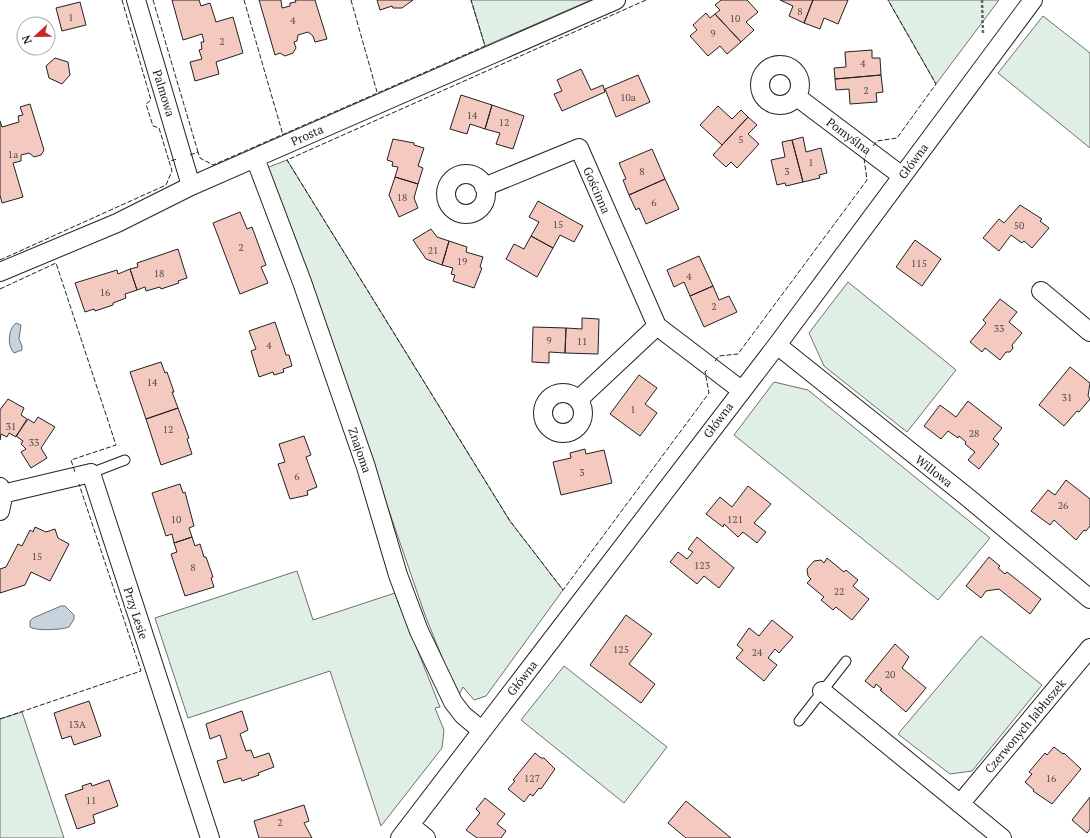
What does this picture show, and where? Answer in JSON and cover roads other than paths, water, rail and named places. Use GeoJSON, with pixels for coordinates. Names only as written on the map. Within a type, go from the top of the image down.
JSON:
{"type":"FeatureCollection","features":[{"type":"Feature","properties":{"kind":"street","name":"Palmowa"},"geometry":{"type":"LineString","coordinates":[[136,0],[191,186]]}},
{"type":"Feature","properties":{"kind":"street","name":"Prosta"},"geometry":{"type":"LineString","coordinates":[[0,272],[117,223],[191,186],[616,0]]}},
{"type":"Feature","properties":{"kind":"street","name":"Główna"},"geometry":{"type":"LineString","coordinates":[[405,832],[481,730],[574,612],[741,390],[777,345],[1033,0]]}},
{"type":"Feature","properties":{"kind":"street","name":"Pomyślna"},"geometry":{"type":"LineString","coordinates":[[797,97],[902,176]]}},
{"type":"Feature","properties":{"kind":"street","name":"Gościnna"},"geometry":{"type":"LineString","coordinates":[[484,187],[579,148],[657,326],[741,390]]}},
{"type":"Feature","properties":{"kind":"street","name":"Znajoma"},"geometry":{"type":"LineString","coordinates":[[255,158],[305,289],[366,467],[398,575],[419,631],[453,702],[463,715],[481,730]]}},
{"type":"Feature","properties":{"kind":"street"},"geometry":{"type":"LineString","coordinates":[[1041,291],[1090,332]]}},
{"type":"Feature","properties":{"kind":"street"},"geometry":{"type":"LineString","coordinates":[[578,400],[657,326]]}},
{"type":"Feature","properties":{"kind":"street","name":"Willowa"},"geometry":{"type":"LineString","coordinates":[[777,345],[966,496],[1090,599]]}},
{"type":"Feature","properties":{"kind":"street"},"geometry":{"type":"LineString","coordinates":[[0,511],[3,506],[1,490],[91,473]]}},
{"type":"Feature","properties":{"kind":"street","name":"Przy Lesie"},"geometry":{"type":"LineString","coordinates":[[91,473],[210,838]]}},
{"type":"Feature","properties":{"kind":"street","name":"Czerwonych Jabłuszek"},"geometry":{"type":"LineString","coordinates":[[960,804],[1090,648]]}},
{"type":"Feature","properties":{"kind":"street"},"geometry":{"type":"LineString","coordinates":[[822,691],[1002,838]]}},
{"type":"Feature","properties":{"kind":"street"},"geometry":{"type":"LineString","coordinates":[[405,832],[426,838]]}},
{"type":"Feature","properties":{"kind":"lane"},"geometry":{"type":"LineString","coordinates":[[91,473],[125,460]]}},
{"type":"Feature","properties":{"kind":"lane"},"geometry":{"type":"LineString","coordinates":[[799,721],[846,662]]}}]}
